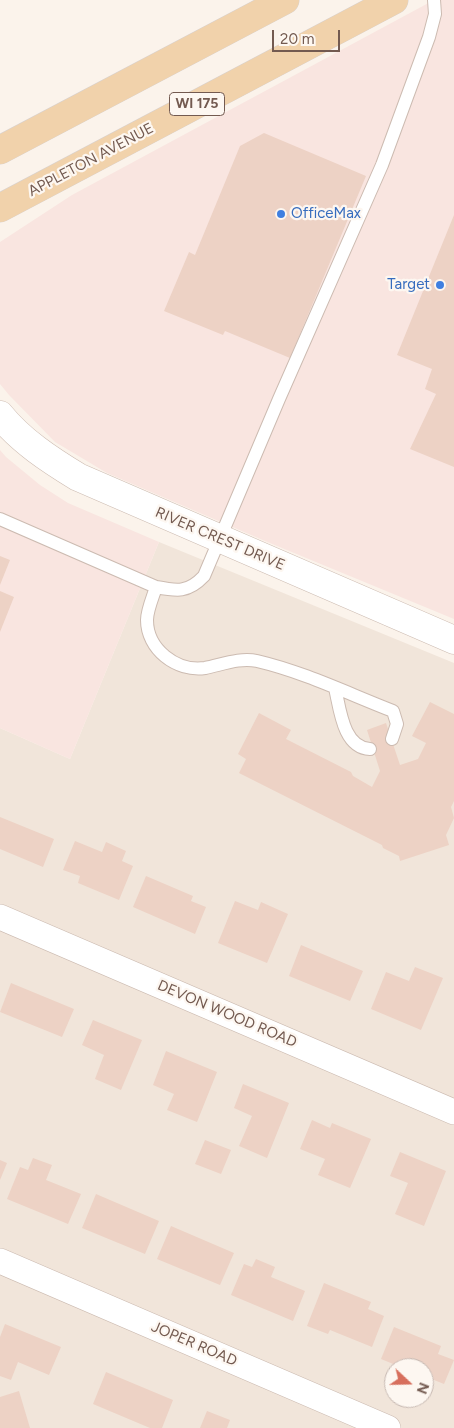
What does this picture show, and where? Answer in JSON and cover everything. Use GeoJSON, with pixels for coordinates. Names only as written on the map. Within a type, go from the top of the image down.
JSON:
{"type":"FeatureCollection","features":[{"type":"Feature","properties":{"kind":"main road"},"geometry":{"type":"LineString","coordinates":[[0,150],[284,0]]}},
{"type":"Feature","properties":{"kind":"main road","name":"APPLETON AVENUE"},"geometry":{"type":"LineString","coordinates":[[0,208],[394,0]]}},
{"type":"Feature","properties":{"kind":"street","name":"RIVER CREST DRIVE"},"geometry":{"type":"LineString","coordinates":[[0,415],[24,440],[78,477],[454,640]]}},
{"type":"Feature","properties":{"kind":"street","name":"DEVON WOOD ROAD"},"geometry":{"type":"LineString","coordinates":[[0,917],[454,1112]]}},
{"type":"Feature","properties":{"kind":"street","name":"JOPER ROAD"},"geometry":{"type":"LineString","coordinates":[[0,1261],[388,1428]]}},
{"type":"Feature","properties":{"kind":"lane"},"geometry":{"type":"LineString","coordinates":[[0,519],[156,587],[175,590],[195,585],[204,576],[279,399],[382,165],[429,37],[435,14],[434,0]]}},
{"type":"Feature","properties":{"kind":"lane"},"geometry":{"type":"LineString","coordinates":[[156,587],[147,619],[153,644],[163,656],[182,666],[202,668],[249,659],[276,665],[393,711],[397,724],[392,739]]}},
{"type":"Feature","properties":{"kind":"lane"},"geometry":{"type":"LineString","coordinates":[[335,688],[349,736],[356,744],[364,748],[370,748]]}},
{"type":"Feature","properties":{"kind":"shaded area"},"geometry":{"type":"Polygon","coordinates":[[[434,0],[454,0],[454,619],[107,473],[55,442],[0,384],[0,242],[72,195],[434,0]]]}},
{"type":"Feature","properties":{"kind":"shaded area"},"geometry":{"type":"Polygon","coordinates":[[[0,450],[40,485],[68,503],[159,542],[70,759],[0,728],[0,450]]]}},
{"type":"Feature","properties":{"kind":"shaded area"},"geometry":{"type":"Polygon","coordinates":[[[159,542],[454,663],[454,1428],[0,1428],[0,728],[70,759],[159,542]]]}},
{"type":"Feature","properties":{"kind":"building","name":"OfficeMax"},"geometry":{"type":"Polygon","coordinates":[[[264,133],[366,176],[290,358],[225,331],[223,335],[164,311],[189,252],[195,255],[240,146],[264,133]]]}},
{"type":"Feature","properties":{"kind":"building","name":"Target"},"geometry":{"type":"Polygon","coordinates":[[[454,215],[454,467],[410,449],[436,394],[425,389],[432,369],[397,355],[454,215]]]}},
{"type":"Feature","properties":{"kind":"building"},"geometry":{"type":"Polygon","coordinates":[[[0,556],[10,560],[0,585],[0,556]]]}},
{"type":"Feature","properties":{"kind":"building"},"geometry":{"type":"Polygon","coordinates":[[[0,591],[14,597],[0,632],[0,591]]]}},
{"type":"Feature","properties":{"kind":"building"},"geometry":{"type":"Polygon","coordinates":[[[430,702],[454,714],[454,801],[451,807],[454,818],[446,835],[449,845],[400,861],[399,856],[383,848],[382,845],[239,773],[246,759],[238,754],[259,713],[291,730],[286,739],[351,772],[353,776],[372,787],[380,771],[367,730],[386,723],[400,765],[418,759],[426,743],[412,736],[430,702]]]}},
{"type":"Feature","properties":{"kind":"building"},"geometry":{"type":"Polygon","coordinates":[[[0,817],[54,839],[43,867],[0,849],[0,817]]]}},
{"type":"Feature","properties":{"kind":"building"},"geometry":{"type":"Polygon","coordinates":[[[75,841],[102,852],[106,842],[126,851],[122,861],[133,866],[119,900],[78,883],[80,876],[63,870],[75,841]]]}},
{"type":"Feature","properties":{"kind":"building"},"geometry":{"type":"Polygon","coordinates":[[[146,876],[193,896],[191,901],[206,907],[195,934],[133,907],[146,876]]]}},
{"type":"Feature","properties":{"kind":"building"},"geometry":{"type":"Polygon","coordinates":[[[235,901],[258,910],[261,902],[288,914],[267,963],[218,943],[235,901]]]}},
{"type":"Feature","properties":{"kind":"building"},"geometry":{"type":"Polygon","coordinates":[[[301,945],[363,971],[350,1001],[289,976],[301,945]]]}},
{"type":"Feature","properties":{"kind":"building"},"geometry":{"type":"Polygon","coordinates":[[[415,967],[443,978],[421,1030],[371,1009],[386,972],[409,981],[415,967]]]}},
{"type":"Feature","properties":{"kind":"building"},"geometry":{"type":"Polygon","coordinates":[[[11,983],[74,1009],[62,1037],[0,1012],[11,983]]]}},
{"type":"Feature","properties":{"kind":"building"},"geometry":{"type":"Polygon","coordinates":[[[93,1020],[142,1040],[121,1090],[95,1079],[104,1055],[82,1045],[93,1020]]]}},
{"type":"Feature","properties":{"kind":"building"},"geometry":{"type":"Polygon","coordinates":[[[166,1051],[217,1072],[197,1122],[167,1110],[174,1094],[153,1085],[166,1051]]]}},
{"type":"Feature","properties":{"kind":"building"},"geometry":{"type":"Polygon","coordinates":[[[243,1084],[289,1103],[267,1158],[239,1146],[252,1116],[234,1108],[243,1084]]]}},
{"type":"Feature","properties":{"kind":"building"},"geometry":{"type":"Polygon","coordinates":[[[312,1120],[330,1128],[332,1123],[371,1139],[350,1188],[318,1175],[325,1159],[300,1149],[312,1120]]]}},
{"type":"Feature","properties":{"kind":"building"},"geometry":{"type":"Polygon","coordinates":[[[205,1140],[231,1150],[221,1174],[195,1164],[205,1140]]]}},
{"type":"Feature","properties":{"kind":"building"},"geometry":{"type":"Polygon","coordinates":[[[400,1152],[446,1171],[424,1226],[395,1214],[408,1183],[390,1176],[400,1152]]]}},
{"type":"Feature","properties":{"kind":"building"},"geometry":{"type":"Polygon","coordinates":[[[33,1158],[52,1165],[46,1180],[81,1194],[68,1224],[7,1199],[20,1167],[28,1170],[33,1158]]]}},
{"type":"Feature","properties":{"kind":"building"},"geometry":{"type":"Polygon","coordinates":[[[0,1160],[7,1163],[0,1180],[0,1160]]]}},
{"type":"Feature","properties":{"kind":"building"},"geometry":{"type":"Polygon","coordinates":[[[96,1194],[159,1221],[145,1254],[82,1228],[96,1194]]]}},
{"type":"Feature","properties":{"kind":"building"},"geometry":{"type":"Polygon","coordinates":[[[171,1226],[234,1253],[220,1285],[157,1259],[171,1226]]]}},
{"type":"Feature","properties":{"kind":"building"},"geometry":{"type":"Polygon","coordinates":[[[256,1259],[275,1267],[271,1277],[305,1291],[293,1321],[231,1295],[244,1264],[252,1267],[256,1259]]]}},
{"type":"Feature","properties":{"kind":"building"},"geometry":{"type":"Polygon","coordinates":[[[324,1283],[371,1302],[368,1309],[384,1316],[372,1347],[330,1330],[328,1334],[307,1326],[324,1283]]]}},
{"type":"Feature","properties":{"kind":"building"},"geometry":{"type":"Polygon","coordinates":[[[5,1324],[61,1347],[49,1375],[18,1362],[11,1380],[0,1376],[0,1337],[5,1324]]]}},
{"type":"Feature","properties":{"kind":"building"},"geometry":{"type":"Polygon","coordinates":[[[394,1327],[441,1346],[438,1354],[454,1360],[444,1384],[434,1380],[434,1358],[381,1359],[394,1327]]]}},
{"type":"Feature","properties":{"kind":"building"},"geometry":{"type":"Polygon","coordinates":[[[106,1372],[173,1400],[162,1428],[150,1428],[93,1404],[106,1372]]]}},
{"type":"Feature","properties":{"kind":"building"},"geometry":{"type":"Polygon","coordinates":[[[19,1391],[30,1428],[0,1428],[0,1397],[19,1391]]]}},
{"type":"Feature","properties":{"kind":"building"},"geometry":{"type":"Polygon","coordinates":[[[207,1411],[230,1420],[227,1428],[200,1428],[207,1411]]]}},
{"type":"Feature","properties":{"kind":"place","name":"OfficeMax"},"geometry":{"type":"Point","coordinates":[281,214]}},
{"type":"Feature","properties":{"kind":"place","name":"Target"},"geometry":{"type":"Point","coordinates":[440,285]}}]}
